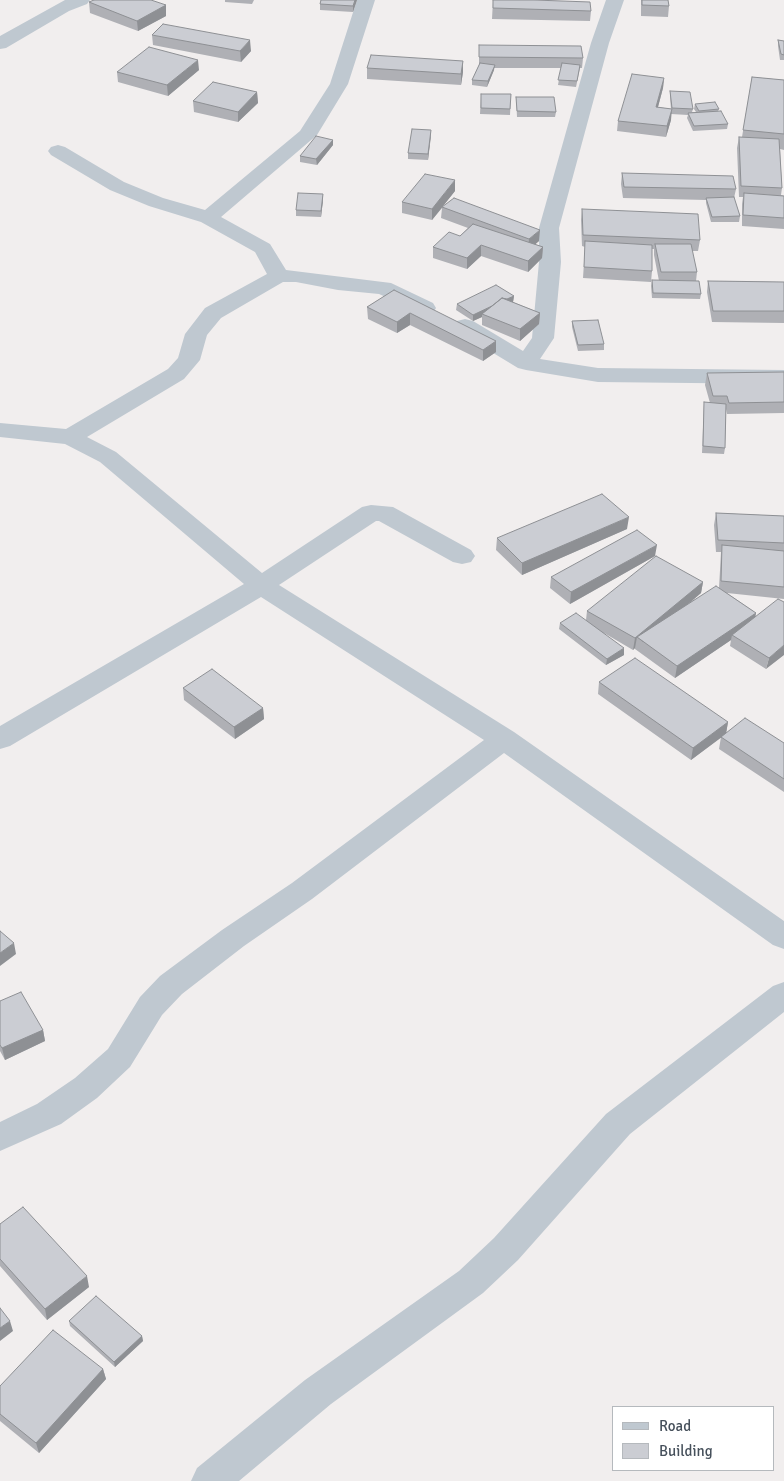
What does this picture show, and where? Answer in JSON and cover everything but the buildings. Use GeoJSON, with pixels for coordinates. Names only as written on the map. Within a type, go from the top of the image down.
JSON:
{"type":"FeatureCollection","features":[{"type":"Feature","properties":{"kind":"street"},"geometry":{"type":"LineString","coordinates":[[0,44],[64,7],[81,0]]}},
{"type":"Feature","properties":{"kind":"street"},"geometry":{"type":"LineString","coordinates":[[208,218],[307,135],[339,84],[366,0]]}},
{"type":"Feature","properties":{"kind":"street"},"geometry":{"type":"LineString","coordinates":[[526,363],[543,338],[550,262],[549,228],[600,43],[615,0]]}},
{"type":"Feature","properties":{"kind":"street"},"geometry":{"type":"LineString","coordinates":[[58,151],[117,186],[156,202],[208,218],[263,248],[279,276]]}},
{"type":"Feature","properties":{"kind":"street"},"geometry":{"type":"LineString","coordinates":[[70,437],[176,374],[189,360],[196,334],[213,313],[279,276],[296,276],[338,284],[383,288],[466,326],[526,363],[598,375],[784,377]]}},
{"type":"Feature","properties":{"kind":"street"},"geometry":{"type":"LineString","coordinates":[[0,430],[70,437],[108,457],[261,585],[504,739],[784,937]]}},
{"type":"Feature","properties":{"kind":"street"},"geometry":{"type":"LineString","coordinates":[[0,739],[261,585],[371,513],[384,513],[462,556]]}},
{"type":"Feature","properties":{"kind":"street"},"geometry":{"type":"LineString","coordinates":[[0,1137],[49,1114],[86,1088],[119,1058],[150,1006],[171,985],[233,938],[302,891],[504,739]]}},
{"type":"Feature","properties":{"kind":"street"},"geometry":{"type":"LineString","coordinates":[[210,1481],[318,1392],[471,1282],[506,1249],[618,1124],[784,995]]}}]}
